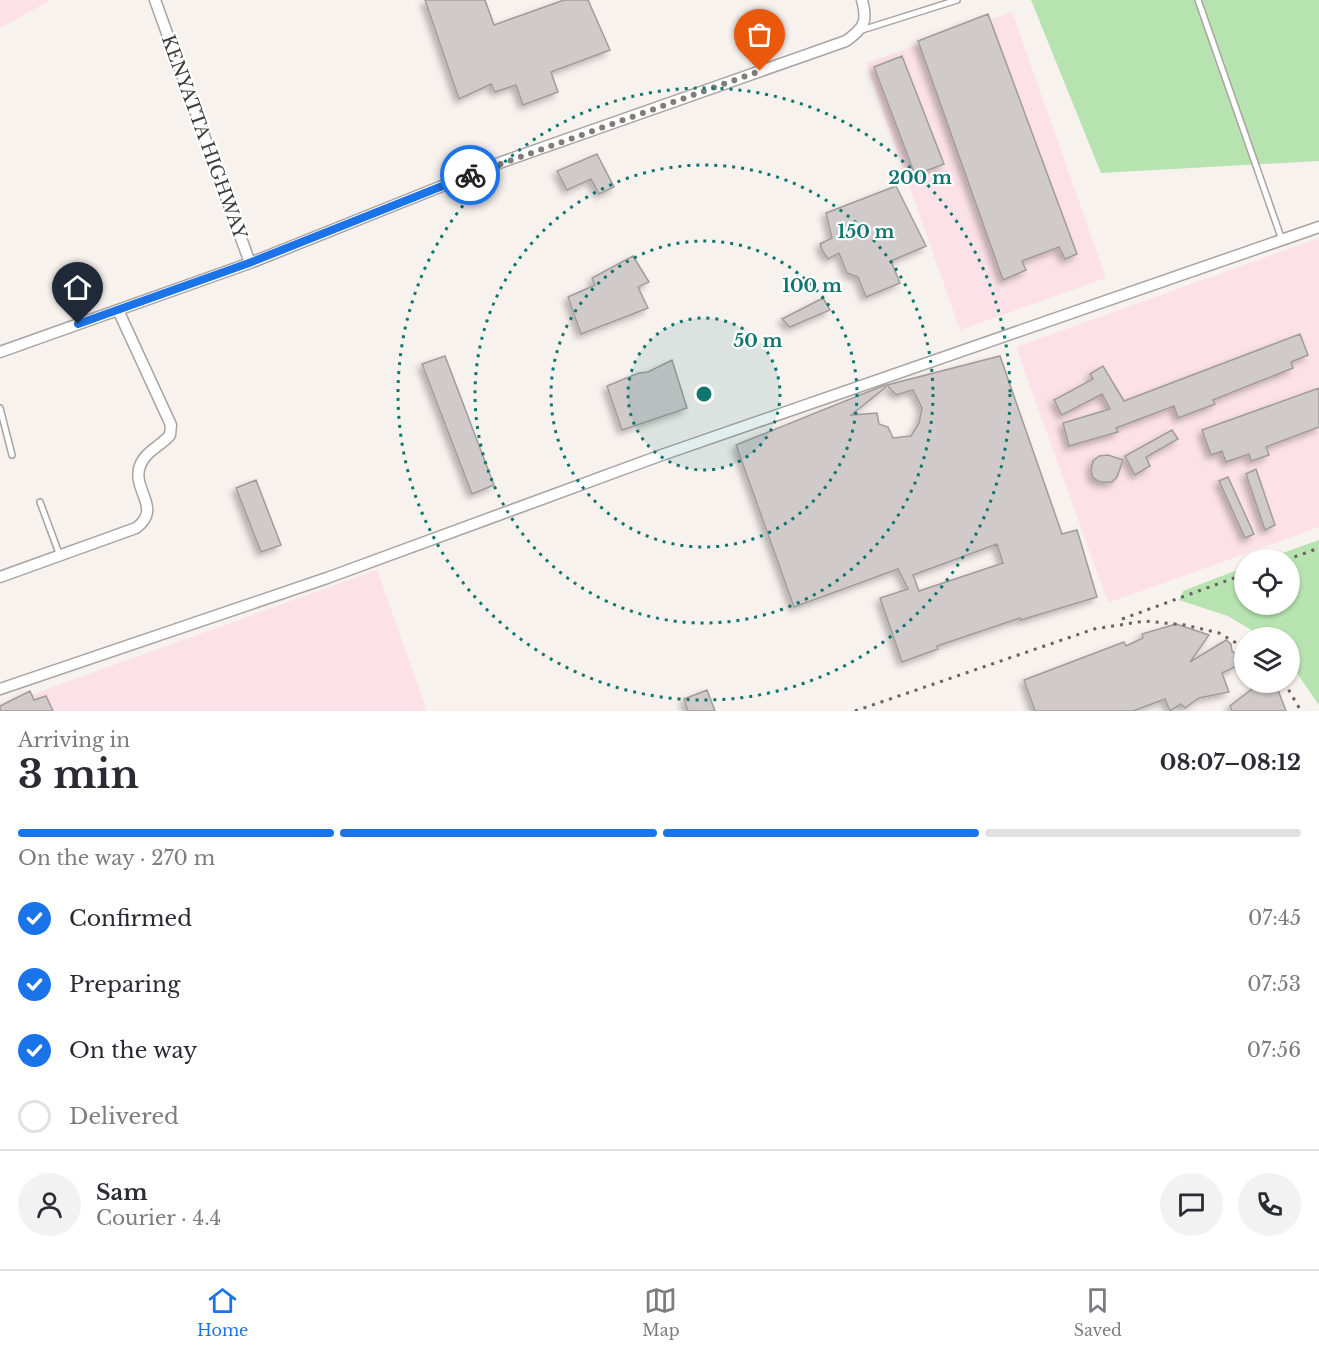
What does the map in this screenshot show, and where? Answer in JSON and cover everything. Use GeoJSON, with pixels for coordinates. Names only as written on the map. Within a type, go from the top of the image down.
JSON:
{"type":"FeatureCollection","features":[{"type":"Feature","properties":{"kind":"street","name":"KENYATTA HIGHWAY"},"geometry":{"type":"LineString","coordinates":[[0,352],[249,263],[155,0]]}},
{"type":"Feature","properties":{"kind":"street"},"geometry":{"type":"LineString","coordinates":[[249,263],[502,162],[846,41],[862,30],[866,14],[862,0]]}},
{"type":"Feature","properties":{"kind":"street"},"geometry":{"type":"LineString","coordinates":[[0,689],[327,578],[659,456],[1319,227]]}},
{"type":"Feature","properties":{"kind":"street"},"geometry":{"type":"LineString","coordinates":[[0,578],[136,528],[145,521],[148,513],[138,471],[142,460],[151,450],[171,435],[171,425],[118,310]]}},
{"type":"Feature","properties":{"kind":"lane"},"geometry":{"type":"LineString","coordinates":[[862,30],[957,0]]}},
{"type":"Feature","properties":{"kind":"lane"},"geometry":{"type":"LineString","coordinates":[[1198,0],[1281,240]]}},
{"type":"Feature","properties":{"kind":"lane"},"geometry":{"type":"LineString","coordinates":[[0,408],[12,455]]}},
{"type":"Feature","properties":{"kind":"lane"},"geometry":{"type":"LineString","coordinates":[[40,502],[60,556]]}},
{"type":"Feature","properties":{"kind":"shaded area"},"geometry":{"type":"Polygon","coordinates":[[[0,0],[51,0],[0,28],[0,0]]]}},
{"type":"Feature","properties":{"kind":"shaded area"},"geometry":{"type":"Polygon","coordinates":[[[1012,12],[1106,278],[960,330],[866,63],[1012,12]]]}},
{"type":"Feature","properties":{"kind":"shaded area"},"geometry":{"type":"Polygon","coordinates":[[[1319,238],[1319,527],[1258,549],[1234,549],[1234,558],[1108,603],[1016,347],[1319,238]]]}},
{"type":"Feature","properties":{"kind":"shaded area"},"geometry":{"type":"Polygon","coordinates":[[[377,570],[427,711],[0,711],[0,706],[377,570]]]}},
{"type":"Feature","properties":{"kind":"green space"},"geometry":{"type":"Polygon","coordinates":[[[1031,0],[1319,0],[1319,161],[1101,173],[1031,0]]]}},
{"type":"Feature","properties":{"kind":"green space"},"geometry":{"type":"Polygon","coordinates":[[[1319,540],[1319,705],[1300,677],[1300,627],[1246,627],[1228,616],[1179,600],[1183,591],[1234,571],[1234,615],[1300,615],[1300,549],[1294,549],[1319,540]]]}},
{"type":"Feature","properties":{"kind":"building"},"geometry":{"type":"Polygon","coordinates":[[[425,0],[485,0],[494,25],[564,0],[588,0],[610,50],[551,72],[558,92],[523,105],[516,85],[495,92],[491,84],[459,99],[425,0]]]}},
{"type":"Feature","properties":{"kind":"building"},"geometry":{"type":"Polygon","coordinates":[[[988,14],[1077,254],[1065,259],[1059,247],[1022,261],[1026,270],[1003,280],[918,41],[988,14]]]}},
{"type":"Feature","properties":{"kind":"building"},"geometry":{"type":"Polygon","coordinates":[[[902,56],[944,164],[915,175],[874,67],[902,56]]]}},
{"type":"Feature","properties":{"kind":"building"},"geometry":{"type":"Polygon","coordinates":[[[597,154],[614,187],[599,194],[591,179],[567,190],[557,171],[597,154]]]}},
{"type":"Feature","properties":{"kind":"building"},"geometry":{"type":"Polygon","coordinates":[[[896,186],[926,246],[891,261],[900,283],[866,297],[858,277],[847,273],[839,253],[828,259],[822,250],[820,244],[832,238],[826,213],[896,186]]]}},
{"type":"Feature","properties":{"kind":"building"},"geometry":{"type":"Polygon","coordinates":[[[633,256],[649,282],[638,287],[648,308],[581,334],[568,297],[595,285],[592,278],[633,256]]]}},
{"type":"Feature","properties":{"kind":"building"},"geometry":{"type":"Polygon","coordinates":[[[823,298],[830,310],[790,327],[782,319],[823,298]]]}},
{"type":"Feature","properties":{"kind":"building"},"geometry":{"type":"Polygon","coordinates":[[[1300,334],[1308,355],[1291,362],[1293,368],[1213,400],[1215,404],[1178,418],[1174,406],[1116,428],[1118,432],[1069,446],[1063,423],[1110,409],[1102,394],[1062,415],[1054,400],[1093,379],[1090,374],[1103,366],[1124,401],[1300,334]]]}},
{"type":"Feature","properties":{"kind":"building"},"geometry":{"type":"Polygon","coordinates":[[[445,356],[494,485],[472,494],[422,364],[445,356]]]}},
{"type":"Feature","properties":{"kind":"building"},"geometry":{"type":"Polygon","coordinates":[[[1000,356],[1062,534],[1077,530],[1097,597],[1021,620],[1020,618],[937,646],[938,649],[902,662],[880,598],[908,589],[898,569],[794,607],[736,445],[885,385],[886,387],[851,415],[877,413],[879,424],[888,427],[893,438],[911,436],[919,423],[922,408],[913,390],[896,395],[887,385],[1000,356]],[[997,544],[913,575],[919,591],[1003,563],[997,544]]]}},
{"type":"Feature","properties":{"kind":"building"},"geometry":{"type":"Polygon","coordinates":[[[672,360],[687,408],[622,430],[607,386],[639,373],[648,372],[672,360]]]}},
{"type":"Feature","properties":{"kind":"building"},"geometry":{"type":"Polygon","coordinates":[[[1319,388],[1319,427],[1266,447],[1269,455],[1251,461],[1249,454],[1226,462],[1222,451],[1211,455],[1202,430],[1319,388]]]}},
{"type":"Feature","properties":{"kind":"building"},"geometry":{"type":"Polygon","coordinates":[[[1172,430],[1178,439],[1146,457],[1150,466],[1135,475],[1125,456],[1172,430]]]}},
{"type":"Feature","properties":{"kind":"building"},"geometry":{"type":"Polygon","coordinates":[[[1108,455],[1123,460],[1117,477],[1112,482],[1100,482],[1093,478],[1091,470],[1093,461],[1099,456],[1108,455]]]}},
{"type":"Feature","properties":{"kind":"building"},"geometry":{"type":"Polygon","coordinates":[[[1256,469],[1275,525],[1265,530],[1246,474],[1256,469]]]}},
{"type":"Feature","properties":{"kind":"building"},"geometry":{"type":"Polygon","coordinates":[[[1228,477],[1254,534],[1245,538],[1219,481],[1228,477]]]}},
{"type":"Feature","properties":{"kind":"building"},"geometry":{"type":"Polygon","coordinates":[[[256,480],[281,545],[261,552],[236,488],[256,480]]]}},
{"type":"Feature","properties":{"kind":"building"},"geometry":{"type":"Polygon","coordinates":[[[1176,624],[1209,635],[1190,662],[1226,640],[1231,644],[1234,653],[1234,667],[1222,673],[1229,692],[1199,698],[1185,708],[1181,704],[1170,711],[1165,699],[1133,711],[1035,711],[1024,680],[1124,642],[1126,646],[1143,638],[1142,634],[1176,624]]]}},
{"type":"Feature","properties":{"kind":"building"},"geometry":{"type":"Polygon","coordinates":[[[707,690],[715,711],[688,711],[684,699],[707,690]]]}},
{"type":"Feature","properties":{"kind":"building"},"geometry":{"type":"Polygon","coordinates":[[[30,691],[34,700],[46,696],[53,711],[0,711],[0,706],[30,691]]]}},
{"type":"Feature","properties":{"kind":"building"},"geometry":{"type":"Polygon","coordinates":[[[1247,693],[1279,693],[1286,711],[1232,711],[1230,706],[1247,693]]]}},
{"type":"Feature","properties":{"kind":"railway"},"geometry":{"type":"LineString","coordinates":[[1300,555],[1319,548]]}},
{"type":"Feature","properties":{"kind":"railway"},"geometry":{"type":"LineString","coordinates":[[1122,619],[1234,578]]}},
{"type":"Feature","properties":{"kind":"railway"},"geometry":{"type":"LineString","coordinates":[[855,711],[1094,629],[1145,621],[1185,625],[1219,633],[1234,642]]}},
{"type":"Feature","properties":{"kind":"railway"},"geometry":{"type":"LineString","coordinates":[[1290,693],[1301,711]]}},
{"type":"Feature","properties":{"kind":"way so far"},"geometry":{"type":"LineString","coordinates":[[470,175],[760,71]]}},
{"type":"Feature","properties":{"kind":"route"},"geometry":{"type":"LineString","coordinates":[[78,324],[249,263],[470,175]]}}]}
